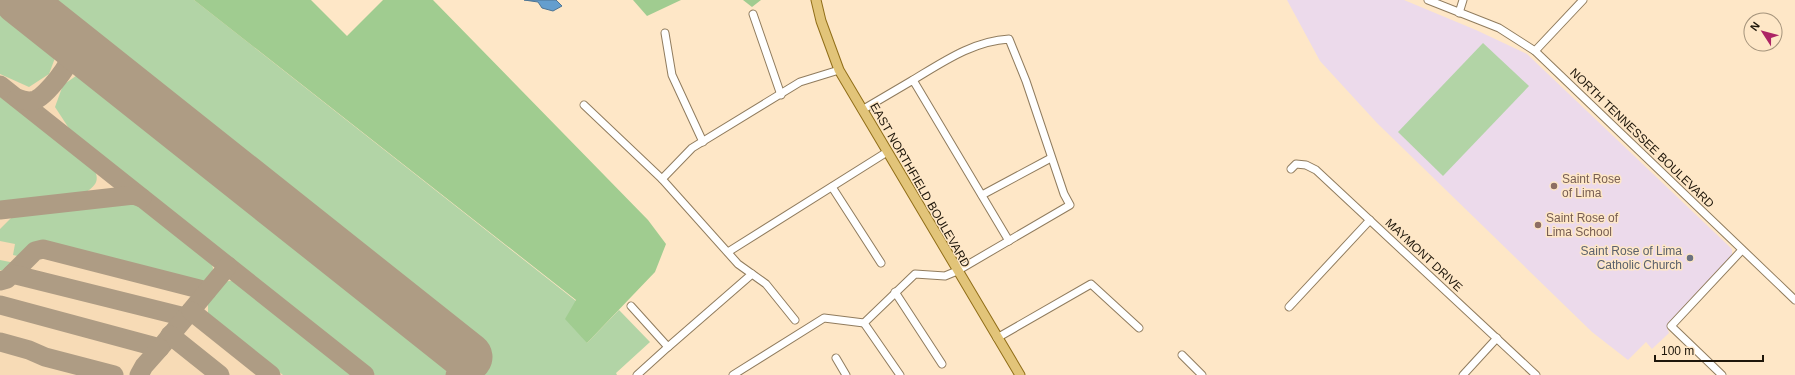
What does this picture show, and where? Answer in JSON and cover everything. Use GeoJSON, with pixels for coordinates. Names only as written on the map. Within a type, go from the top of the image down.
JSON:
{"type":"FeatureCollection","features":[{"type":"Feature","properties":{"kind":"main road","name":"EAST NORTHFIELD BOULEVARD"},"geometry":{"type":"LineString","coordinates":[[816,0],[821,20],[839,70],[1020,375]]}},
{"type":"Feature","properties":{"kind":"street","name":"NORTH TENNESSEE BOULEVARD"},"geometry":{"type":"LineString","coordinates":[[1428,0],[1499,28],[1535,51],[1795,300]]}},
{"type":"Feature","properties":{"kind":"street"},"geometry":{"type":"LineString","coordinates":[[1459,13],[1462,0]]}},
{"type":"Feature","properties":{"kind":"street"},"geometry":{"type":"LineString","coordinates":[[1535,51],[1583,0]]}},
{"type":"Feature","properties":{"kind":"street"},"geometry":{"type":"LineString","coordinates":[[753,14],[781,94]]}},
{"type":"Feature","properties":{"kind":"street"},"geometry":{"type":"LineString","coordinates":[[664,33],[672,75],[702,142]]}},
{"type":"Feature","properties":{"kind":"street"},"geometry":{"type":"LineString","coordinates":[[862,110],[965,50],[998,40],[1009,39],[1026,81],[1064,194],[1070,205],[957,271],[945,276],[915,274],[864,323]]}},
{"type":"Feature","properties":{"kind":"street"},"geometry":{"type":"LineString","coordinates":[[662,179],[692,148],[800,82],[839,70]]}},
{"type":"Feature","properties":{"kind":"street"},"geometry":{"type":"LineString","coordinates":[[913,80],[1009,240]]}},
{"type":"Feature","properties":{"kind":"street"},"geometry":{"type":"LineString","coordinates":[[584,105],[662,179],[738,264],[766,284],[795,320]]}},
{"type":"Feature","properties":{"kind":"street"},"geometry":{"type":"LineString","coordinates":[[728,252],[887,152]]}},
{"type":"Feature","properties":{"kind":"street"},"geometry":{"type":"LineString","coordinates":[[982,195],[1051,158]]}},
{"type":"Feature","properties":{"kind":"street","name":"MAYMONT DRIVE"},"geometry":{"type":"LineString","coordinates":[[1292,169],[1296,164],[1306,165],[1316,170],[1536,375]]}},
{"type":"Feature","properties":{"kind":"street"},"geometry":{"type":"LineString","coordinates":[[832,187],[881,263]]}},
{"type":"Feature","properties":{"kind":"street"},"geometry":{"type":"LineString","coordinates":[[1289,307],[1370,220]]}},
{"type":"Feature","properties":{"kind":"street"},"geometry":{"type":"LineString","coordinates":[[1722,375],[1671,326],[1742,250]]}},
{"type":"Feature","properties":{"kind":"street"},"geometry":{"type":"LineString","coordinates":[[637,375],[752,274]]}},
{"type":"Feature","properties":{"kind":"street"},"geometry":{"type":"LineString","coordinates":[[997,338],[1091,284],[1139,328]]}},
{"type":"Feature","properties":{"kind":"street"},"geometry":{"type":"LineString","coordinates":[[895,292],[942,364]]}},
{"type":"Feature","properties":{"kind":"street"},"geometry":{"type":"LineString","coordinates":[[631,306],[668,347]]}},
{"type":"Feature","properties":{"kind":"street"},"geometry":{"type":"LineString","coordinates":[[733,375],[824,318],[864,323],[900,375]]}},
{"type":"Feature","properties":{"kind":"street"},"geometry":{"type":"LineString","coordinates":[[1463,375],[1497,338]]}},
{"type":"Feature","properties":{"kind":"street"},"geometry":{"type":"LineString","coordinates":[[1182,355],[1202,375]]}},
{"type":"Feature","properties":{"kind":"street"},"geometry":{"type":"LineString","coordinates":[[836,358],[846,375]]}},
{"type":"Feature","properties":{"kind":"shaded area"},"geometry":{"type":"Polygon","coordinates":[[[0,0],[194,0],[587,310],[580,340],[614,375],[0,375],[0,0]]]}},
{"type":"Feature","properties":{"kind":"shaded area","name":"Saint Rose of Lima"},"geometry":{"type":"Polygon","coordinates":[[[1287,0],[1404,0],[1476,30],[1527,54],[1732,249],[1732,256],[1667,327],[1669,333],[1652,349],[1646,342],[1628,360],[1592,332],[1377,123],[1320,61],[1287,0]]]}},
{"type":"Feature","properties":{"kind":"green space"},"geometry":{"type":"Polygon","coordinates":[[[46,0],[194,0],[576,301],[587,343],[619,310],[650,342],[616,373],[617,375],[463,375],[485,346],[46,0]]]}},
{"type":"Feature","properties":{"kind":"green space"},"geometry":{"type":"Polygon","coordinates":[[[194,0],[311,0],[347,36],[383,0],[433,0],[648,220],[666,244],[655,272],[587,343],[565,319],[576,300],[194,0]]]}},
{"type":"Feature","properties":{"kind":"green space"},"geometry":{"type":"Polygon","coordinates":[[[633,0],[681,0],[647,16],[633,0]]]}},
{"type":"Feature","properties":{"kind":"green space"},"geometry":{"type":"Polygon","coordinates":[[[743,0],[761,0],[752,7],[743,0]]]}},
{"type":"Feature","properties":{"kind":"green space"},"geometry":{"type":"Polygon","coordinates":[[[0,4],[58,50],[49,74],[29,87],[0,74],[0,4]]]}},
{"type":"Feature","properties":{"kind":"green space"},"geometry":{"type":"Polygon","coordinates":[[[1483,43],[1529,86],[1443,176],[1398,132],[1483,43]]]}},
{"type":"Feature","properties":{"kind":"green space"},"geometry":{"type":"Polygon","coordinates":[[[83,71],[446,359],[446,375],[375,375],[74,136],[55,107],[63,85],[83,71]]]}},
{"type":"Feature","properties":{"kind":"green space"},"geometry":{"type":"Polygon","coordinates":[[[0,93],[92,165],[97,178],[93,187],[85,193],[0,203],[0,93]]]}},
{"type":"Feature","properties":{"kind":"green space"},"geometry":{"type":"Polygon","coordinates":[[[130,202],[138,203],[146,208],[210,259],[213,268],[212,276],[205,281],[196,282],[40,241],[22,257],[13,255],[15,244],[0,241],[0,229],[14,215],[130,202]]]}},
{"type":"Feature","properties":{"kind":"green space"},"geometry":{"type":"Polygon","coordinates":[[[0,260],[15,263],[9,270],[2,271],[0,270],[0,260]]]}},
{"type":"Feature","properties":{"kind":"green space"},"geometry":{"type":"Polygon","coordinates":[[[235,280],[243,284],[356,375],[283,375],[208,316],[208,298],[223,282],[235,280]]]}},
{"type":"Feature","properties":{"kind":"water"},"geometry":{"type":"Polygon","coordinates":[[[524,0],[556,0],[562,6],[553,11],[542,8],[538,2],[524,0]]]}},
{"type":"Feature","properties":{"kind":"taxiway"},"geometry":{"type":"LineString","coordinates":[[17,98],[29,101],[35,100],[52,86],[64,70],[71,56],[72,48],[70,43],[61,33]]}},
{"type":"Feature","properties":{"kind":"taxiway"},"geometry":{"type":"LineString","coordinates":[[69,63],[81,57],[93,59]]}},
{"type":"Feature","properties":{"kind":"taxiway"},"geometry":{"type":"LineString","coordinates":[[0,85],[365,375]]}},
{"type":"Feature","properties":{"kind":"taxiway"},"geometry":{"type":"LineString","coordinates":[[0,210],[134,195],[142,198]]}},
{"type":"Feature","properties":{"kind":"taxiway"},"geometry":{"type":"LineString","coordinates":[[12,274],[35,251],[43,249],[207,291]]}},
{"type":"Feature","properties":{"kind":"taxiway"},"geometry":{"type":"LineString","coordinates":[[0,305],[160,348],[228,266]]}},
{"type":"Feature","properties":{"kind":"taxiway"},"geometry":{"type":"LineString","coordinates":[[0,281],[7,279],[12,274],[185,317]]}},
{"type":"Feature","properties":{"kind":"taxiway"},"geometry":{"type":"LineString","coordinates":[[191,311],[271,375]]}},
{"type":"Feature","properties":{"kind":"taxiway"},"geometry":{"type":"LineString","coordinates":[[170,335],[220,375]]}},
{"type":"Feature","properties":{"kind":"taxiway"},"geometry":{"type":"LineString","coordinates":[[0,342],[29,350],[45,357],[114,375]]}},
{"type":"Feature","properties":{"kind":"taxiway"},"geometry":{"type":"LineString","coordinates":[[139,375],[144,366],[160,348]]}},
{"type":"Feature","properties":{"kind":"taxiway"},"geometry":{"type":"LineString","coordinates":[[455,375],[468,357]]}},
{"type":"Feature","properties":{"kind":"runway"},"geometry":{"type":"LineString","coordinates":[[19,0],[468,357]]}},
{"type":"Feature","properties":{"kind":"place","name":"Saint Rose of Lima"},"geometry":{"type":"Point","coordinates":[1554,186]}},
{"type":"Feature","properties":{"kind":"place","name":"Saint Rose of Lima School"},"geometry":{"type":"Point","coordinates":[1538,225]}},
{"type":"Feature","properties":{"kind":"place","name":"Saint Rose of Lima Catholic Church"},"geometry":{"type":"Point","coordinates":[1690,258]}}]}
